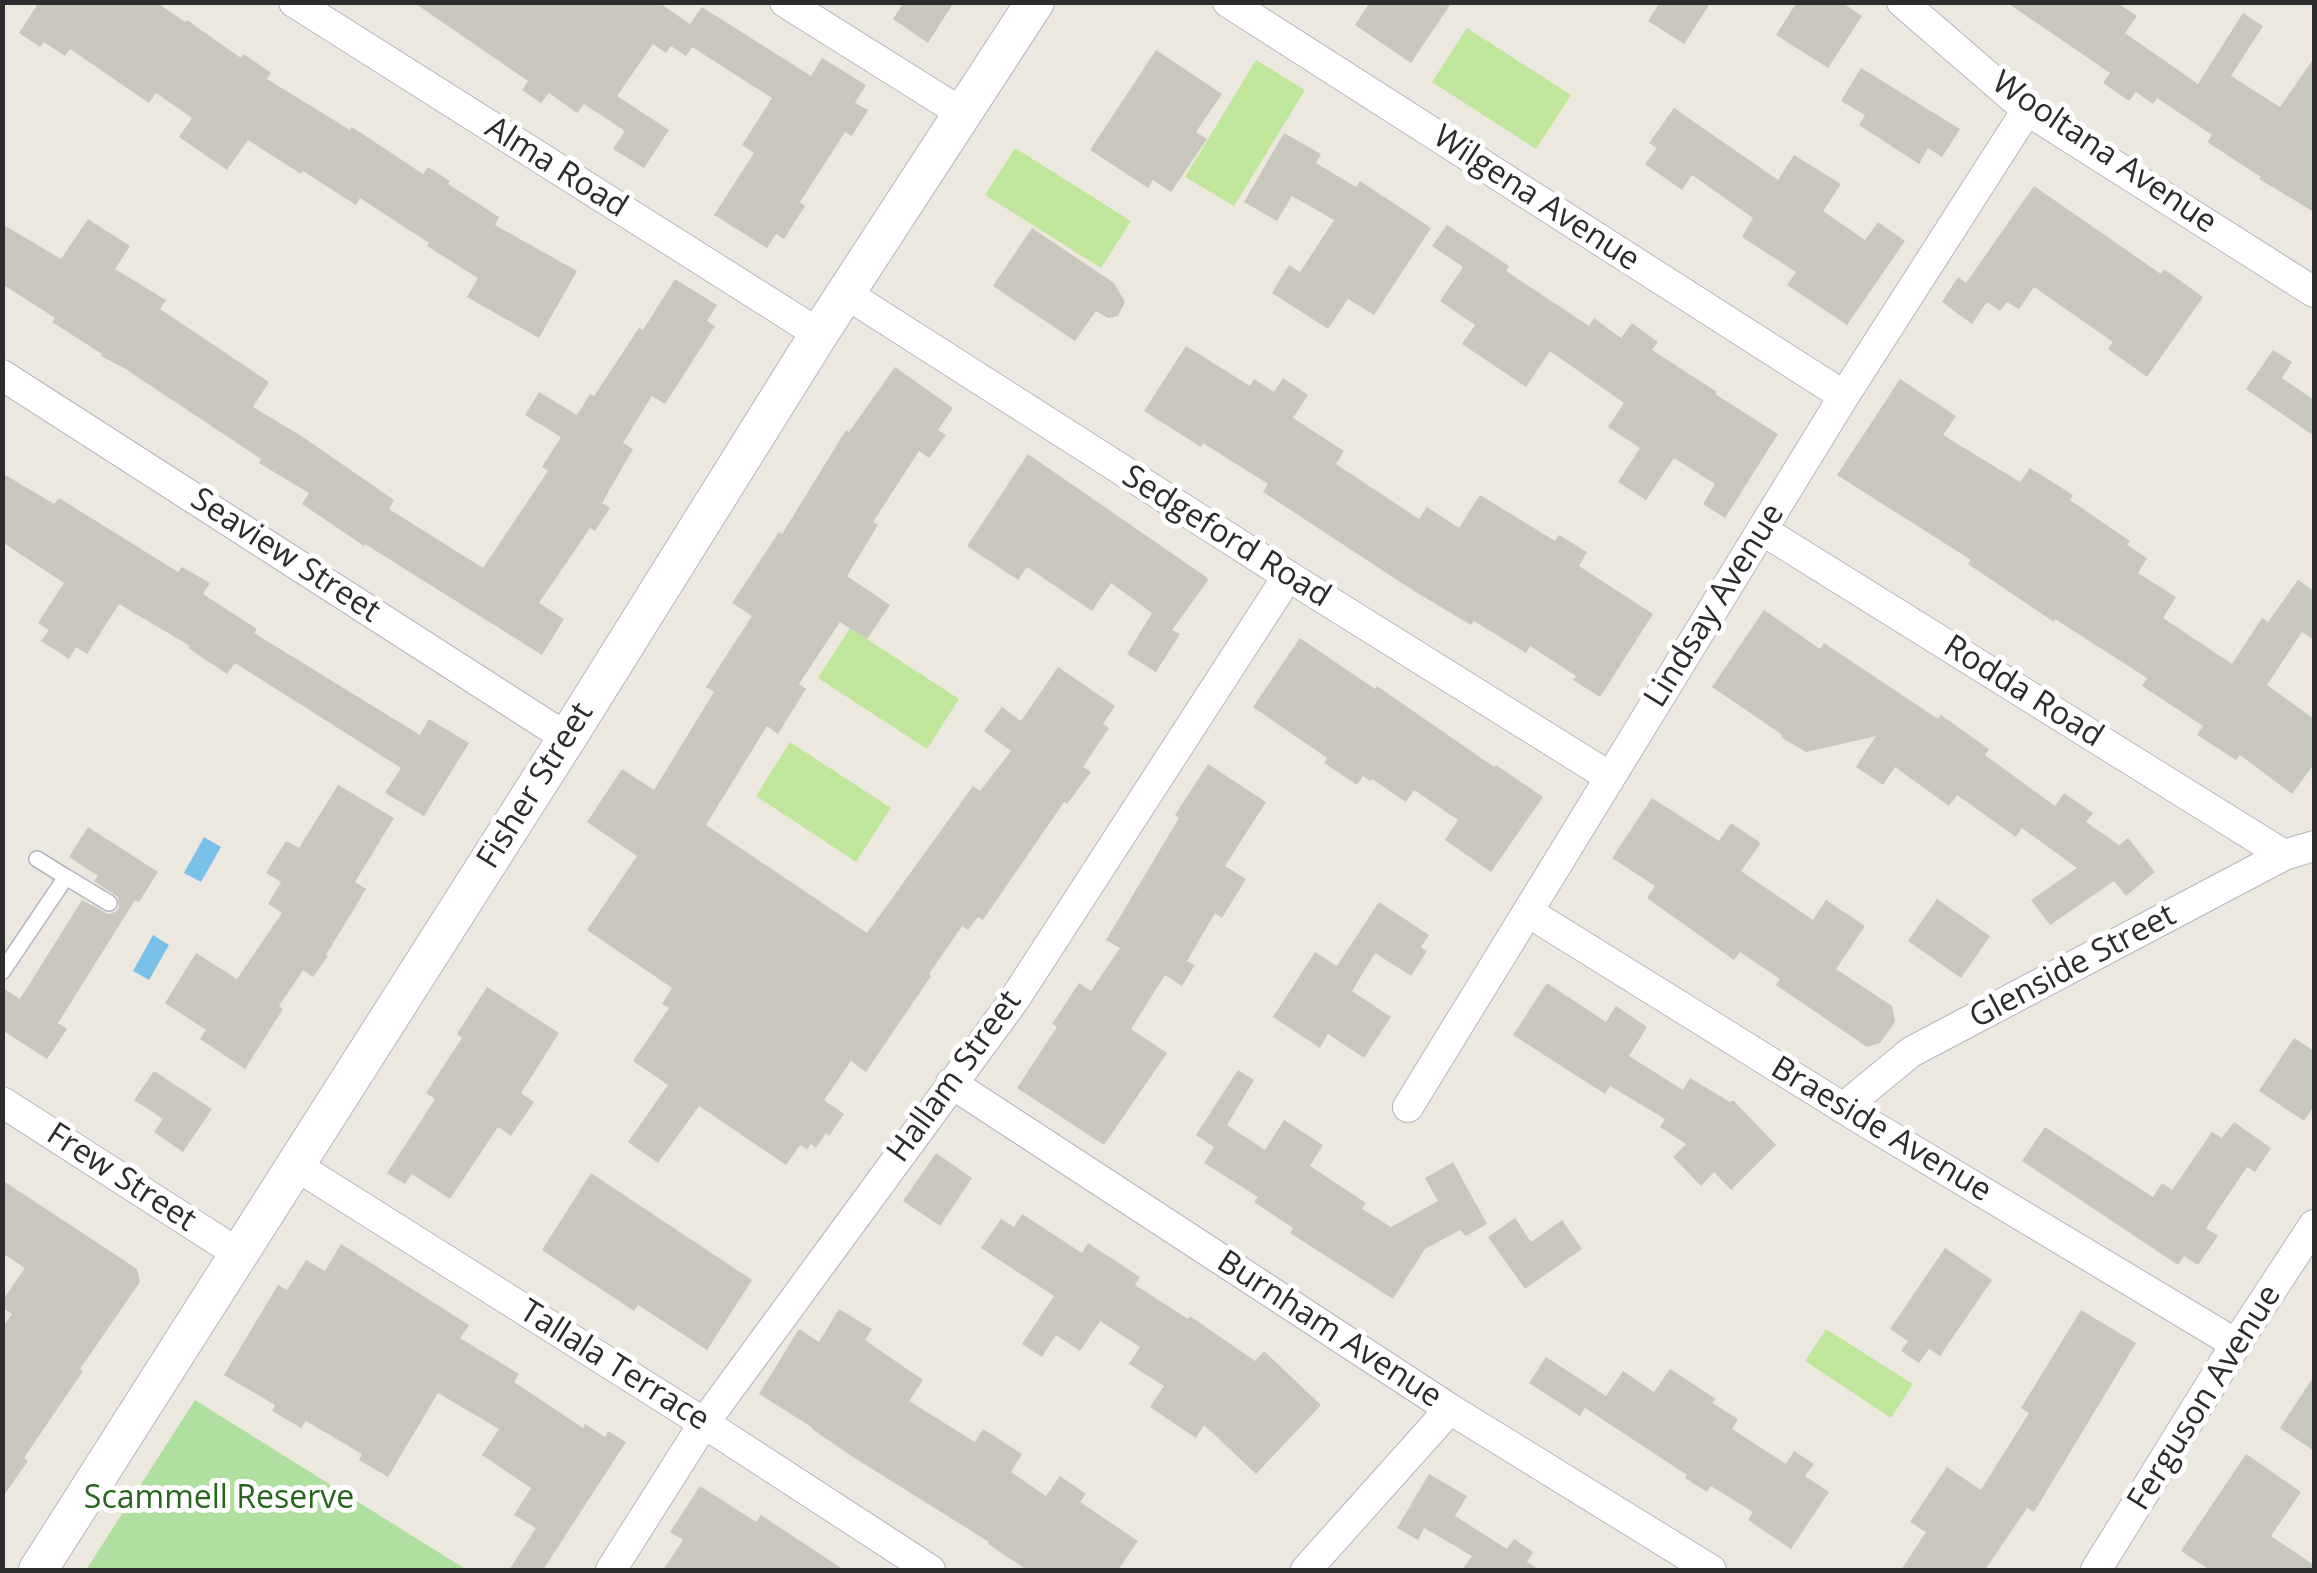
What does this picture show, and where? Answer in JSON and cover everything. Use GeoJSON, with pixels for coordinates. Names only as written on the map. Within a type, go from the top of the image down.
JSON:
{"type":"FeatureCollection","features":[{"type":"Feature","properties":{"kind":"street","name":"Alma Road"},"geometry":{"type":"LineString","coordinates":[[294,2],[819,334]]}},
{"type":"Feature","properties":{"kind":"street"},"geometry":{"type":"LineString","coordinates":[[785,2],[962,113]]}},
{"type":"Feature","properties":{"kind":"street","name":"Fisher Street"},"geometry":{"type":"LineString","coordinates":[[38,1570],[845,293],[1035,2]]}},
{"type":"Feature","properties":{"kind":"street","name":"Wilgena Avenue"},"geometry":{"type":"LineString","coordinates":[[1228,2],[1844,396]]}},
{"type":"Feature","properties":{"kind":"street","name":"Wooltana Avenue"},"geometry":{"type":"LineString","coordinates":[[1902,2],[2028,110],[2314,292]]}},
{"type":"Feature","properties":{"kind":"street","name":"Lindsay Avenue"},"geometry":{"type":"LineString","coordinates":[[1408,1106],[1844,396],[2028,110]]}},
{"type":"Feature","properties":{"kind":"street","name":"Sedgeford Road"},"geometry":{"type":"LineString","coordinates":[[845,293],[1610,778]]}},
{"type":"Feature","properties":{"kind":"street","name":"Seaview Street"},"geometry":{"type":"LineString","coordinates":[[2,374],[567,738]]}},
{"type":"Feature","properties":{"kind":"street","name":"Rodda Road"},"geometry":{"type":"LineString","coordinates":[[1762,530],[2284,855]]}},
{"type":"Feature","properties":{"kind":"street","name":"Hallam Street"},"geometry":{"type":"LineString","coordinates":[[611,1570],[704,1423],[1014,1000],[1288,576]]}},
{"type":"Feature","properties":{"kind":"street","name":"Glenside Street"},"geometry":{"type":"LineString","coordinates":[[1843,1108],[1911,1052],[2284,855],[2314,846]]}},
{"type":"Feature","properties":{"kind":"street","name":"Braeside Avenue"},"geometry":{"type":"LineString","coordinates":[[1528,912],[1843,1108],[2236,1344]]}},
{"type":"Feature","properties":{"kind":"street","name":"Burnham Avenue"},"geometry":{"type":"LineString","coordinates":[[950,1083],[1450,1409],[1711,1570]]}},
{"type":"Feature","properties":{"kind":"street","name":"Frew Street"},"geometry":{"type":"LineString","coordinates":[[2,1102],[239,1254]]}},
{"type":"Feature","properties":{"kind":"street","name":"Tallala Terrace"},"geometry":{"type":"LineString","coordinates":[[295,1165],[930,1570]]}},
{"type":"Feature","properties":{"kind":"street","name":"Ferguson Avenue"},"geometry":{"type":"LineString","coordinates":[[2112,1565],[2236,1344],[2314,1226]]}},
{"type":"Feature","properties":{"kind":"street"},"geometry":{"type":"LineString","coordinates":[[1306,1570],[1450,1409]]}},
{"type":"Feature","properties":{"kind":"lane"},"geometry":{"type":"LineString","coordinates":[[37,860],[110,903]]}},
{"type":"Feature","properties":{"kind":"lane"},"geometry":{"type":"LineString","coordinates":[[2,972],[66,878]]}},
{"type":"Feature","properties":{"kind":"green space"},"geometry":{"type":"Polygon","coordinates":[[[1467,28],[1571,95],[1536,149],[1432,82],[1467,28]]]}},
{"type":"Feature","properties":{"kind":"green space"},"geometry":{"type":"Polygon","coordinates":[[[1256,60],[1305,90],[1234,206],[1185,177],[1256,60]]]}},
{"type":"Feature","properties":{"kind":"green space"},"geometry":{"type":"Polygon","coordinates":[[[1015,148],[1131,221],[1101,268],[985,195],[1015,148]]]}},
{"type":"Feature","properties":{"kind":"green space"},"geometry":{"type":"Polygon","coordinates":[[[850,628],[959,699],[927,749],[818,678],[850,628]]]}},
{"type":"Feature","properties":{"kind":"green space"},"geometry":{"type":"Polygon","coordinates":[[[790,742],[891,808],[856,862],[756,796],[790,742]]]}},
{"type":"Feature","properties":{"kind":"green space"},"geometry":{"type":"Polygon","coordinates":[[[1826,1329],[1913,1384],[1891,1418],[1805,1361],[1826,1329]]]}},
{"type":"Feature","properties":{"kind":"green space","name":"Scammell Reserve"},"geometry":{"type":"Polygon","coordinates":[[[195,1400],[467,1570],[86,1570],[195,1400]]]}},
{"type":"Feature","properties":{"kind":"water"},"geometry":{"type":"Polygon","coordinates":[[[204,837],[221,847],[201,882],[184,873],[204,837]]]}},
{"type":"Feature","properties":{"kind":"water"},"geometry":{"type":"Polygon","coordinates":[[[153,935],[169,945],[149,980],[133,971],[153,935]]]}},
{"type":"Feature","properties":{"kind":"building"},"geometry":{"type":"Polygon","coordinates":[[[39,2],[156,2],[241,58],[244,54],[271,73],[267,79],[350,130],[352,127],[423,174],[428,167],[450,181],[448,184],[499,217],[495,225],[577,271],[539,338],[467,297],[478,278],[360,198],[356,205],[248,140],[227,170],[179,137],[192,118],[156,93],[149,103],[70,49],[65,56],[44,42],[40,47],[19,33],[39,2]]]}},
{"type":"Feature","properties":{"kind":"building"},"geometry":{"type":"Polygon","coordinates":[[[413,2],[658,2],[690,24],[702,7],[811,76],[822,58],[866,85],[855,103],[868,110],[852,136],[845,132],[800,202],[805,206],[784,239],[776,234],[767,248],[714,215],[754,153],[742,145],[772,98],[692,47],[686,56],[671,46],[666,53],[653,44],[617,96],[669,130],[644,168],[613,149],[625,131],[584,104],[577,113],[549,93],[541,103],[522,90],[528,81],[413,2]]]}},
{"type":"Feature","properties":{"kind":"building"},"geometry":{"type":"Polygon","coordinates":[[[904,2],[954,2],[928,43],[893,19],[904,2]]]}},
{"type":"Feature","properties":{"kind":"building"},"geometry":{"type":"Polygon","coordinates":[[[1370,2],[1452,2],[1411,63],[1355,25],[1370,2]]]}},
{"type":"Feature","properties":{"kind":"building"},"geometry":{"type":"Polygon","coordinates":[[[1660,2],[1711,2],[1684,44],[1648,21],[1660,2]]]}},
{"type":"Feature","properties":{"kind":"building"},"geometry":{"type":"Polygon","coordinates":[[[1797,2],[1841,2],[1862,16],[1828,68],[1776,35],[1797,2]]]}},
{"type":"Feature","properties":{"kind":"building"},"geometry":{"type":"Polygon","coordinates":[[[2006,2],[2116,2],[2137,16],[2125,33],[2198,84],[2243,13],[2263,26],[2231,76],[2280,107],[2314,58],[2314,212],[2207,142],[2212,135],[2157,98],[2153,104],[2136,92],[2129,101],[2103,83],[2110,73],[2006,2]]]}},
{"type":"Feature","properties":{"kind":"building"},"geometry":{"type":"Polygon","coordinates":[[[1156,50],[1222,94],[1196,132],[1207,139],[1171,192],[1153,180],[1148,188],[1090,150],[1156,50]]]}},
{"type":"Feature","properties":{"kind":"building"},"geometry":{"type":"Polygon","coordinates":[[[1861,68],[1960,129],[1942,157],[1928,148],[1919,164],[1859,125],[1865,115],[1841,101],[1861,68]]]}},
{"type":"Feature","properties":{"kind":"building"},"geometry":{"type":"Polygon","coordinates":[[[1674,108],[1778,180],[1794,155],[1841,184],[1823,211],[1865,240],[1878,222],[1905,241],[1847,325],[1787,285],[1796,272],[1742,237],[1753,218],[1692,175],[1682,190],[1645,164],[1657,148],[1649,143],[1674,108]]]}},
{"type":"Feature","properties":{"kind":"building"},"geometry":{"type":"Polygon","coordinates":[[[1284,133],[1321,154],[1316,163],[1356,187],[1360,181],[1431,228],[1374,315],[1348,299],[1328,329],[1272,293],[1289,265],[1300,272],[1334,220],[1292,196],[1277,221],[1244,202],[1284,133]]]}},
{"type":"Feature","properties":{"kind":"building"},"geometry":{"type":"Polygon","coordinates":[[[2034,186],[2161,274],[2164,269],[2203,297],[2147,377],[2108,349],[2113,342],[2034,287],[2019,309],[2007,302],[2000,311],[1987,302],[1972,324],[1942,302],[1958,277],[1966,283],[2034,186]]]}},
{"type":"Feature","properties":{"kind":"building"},"geometry":{"type":"Polygon","coordinates":[[[88,219],[130,246],[115,269],[166,300],[160,309],[269,382],[253,407],[394,500],[389,509],[483,568],[548,471],[542,467],[561,437],[525,415],[539,392],[577,415],[639,328],[643,330],[675,279],[717,305],[707,321],[715,326],[665,404],[652,396],[623,443],[633,449],[602,503],[610,508],[595,531],[590,528],[539,603],[564,619],[542,655],[302,504],[309,493],[101,356],[52,322],[55,318],[2,284],[2,224],[61,259],[88,219]]]}},
{"type":"Feature","properties":{"kind":"building"},"geometry":{"type":"Polygon","coordinates":[[[1447,225],[1509,266],[1506,271],[1589,326],[1594,318],[1621,338],[1632,323],[1658,342],[1652,350],[1778,434],[1725,518],[1703,504],[1715,484],[1674,458],[1646,500],[1618,482],[1640,448],[1608,427],[1624,403],[1550,351],[1526,387],[1462,344],[1475,325],[1440,301],[1463,267],[1432,246],[1447,225]]]}},
{"type":"Feature","properties":{"kind":"building"},"geometry":{"type":"Polygon","coordinates":[[[1032,228],[1114,283],[1125,302],[1118,316],[1108,318],[1096,311],[1075,341],[993,286],[1032,228]]]}},
{"type":"Feature","properties":{"kind":"building"},"geometry":{"type":"Polygon","coordinates":[[[1186,346],[1250,386],[1254,379],[1274,392],[1283,378],[1308,395],[1293,418],[1344,451],[1336,464],[1419,519],[1427,507],[1459,528],[1480,495],[1555,541],[1559,535],[1587,552],[1579,566],[1653,614],[1600,697],[1530,646],[1526,653],[1414,591],[1263,492],[1268,484],[1144,411],[1186,346]]]}},
{"type":"Feature","properties":{"kind":"building"},"geometry":{"type":"Polygon","coordinates":[[[2273,350],[2292,362],[2282,378],[2314,400],[2314,436],[2246,389],[2273,350]]]}},
{"type":"Feature","properties":{"kind":"building"},"geometry":{"type":"Polygon","coordinates":[[[895,367],[953,408],[938,430],[946,435],[929,458],[919,451],[873,522],[878,525],[847,576],[890,605],[867,639],[840,622],[799,684],[806,689],[778,734],[767,726],[706,825],[867,933],[973,786],[980,791],[1011,751],[984,731],[1002,707],[1021,721],[1058,667],[1115,706],[1103,724],[1109,728],[1083,767],[1091,772],[1067,804],[1064,802],[983,920],[978,917],[968,930],[962,926],[866,1072],[851,1061],[824,1100],[844,1114],[829,1136],[826,1133],[816,1148],[811,1144],[807,1149],[800,1145],[786,1165],[699,1106],[658,1163],[628,1142],[668,1085],[633,1061],[669,1008],[662,1004],[672,988],[587,930],[637,856],[587,822],[622,769],[654,790],[714,692],[706,687],[752,616],[732,603],[779,532],[782,534],[846,430],[849,432],[895,367]]]}},
{"type":"Feature","properties":{"kind":"building"},"geometry":{"type":"Polygon","coordinates":[[[1900,379],[1956,416],[1943,435],[2020,482],[2030,468],[2073,495],[2070,500],[2130,541],[2127,545],[2147,558],[2138,573],[2176,597],[2163,618],[2232,664],[2262,618],[2268,622],[2298,580],[2314,591],[2314,640],[2302,632],[2267,685],[2314,719],[2314,764],[2292,794],[2240,755],[2236,760],[2197,735],[2203,726],[2142,686],[2147,678],[2055,619],[2054,622],[1968,564],[1971,560],[1837,475],[1900,379]]]}},
{"type":"Feature","properties":{"kind":"building"},"geometry":{"type":"Polygon","coordinates":[[[1028,454],[1209,579],[1172,630],[1180,634],[1156,672],[1127,654],[1152,613],[1111,583],[1092,611],[1027,567],[1018,580],[967,546],[1028,454]]]}},
{"type":"Feature","properties":{"kind":"building"},"geometry":{"type":"Polygon","coordinates":[[[2,473],[54,504],[59,498],[178,572],[182,567],[210,583],[203,594],[257,629],[254,633],[420,735],[429,719],[469,743],[424,816],[385,793],[401,768],[235,663],[227,674],[190,646],[119,604],[87,654],[76,647],[69,659],[41,641],[49,630],[38,623],[64,583],[2,542],[2,473]]]}},
{"type":"Feature","properties":{"kind":"building"},"geometry":{"type":"Polygon","coordinates":[[[1764,610],[1820,649],[1824,643],[1938,719],[1941,715],[1989,749],[1985,755],[2055,806],[2064,793],[2093,813],[2086,822],[2119,845],[2128,838],[2155,872],[2126,896],[2114,881],[2050,925],[2031,900],[2077,868],[2022,828],[2016,837],[1957,795],[1949,806],[1895,767],[1883,785],[1856,767],[1876,736],[1806,752],[1712,687],[1764,610]]]}},
{"type":"Feature","properties":{"kind":"building"},"geometry":{"type":"Polygon","coordinates":[[[1300,638],[1543,797],[1491,872],[1445,840],[1458,820],[1414,790],[1406,802],[1372,779],[1363,776],[1357,785],[1324,763],[1327,758],[1253,707],[1300,638]]]}},
{"type":"Feature","properties":{"kind":"building"},"geometry":{"type":"Polygon","coordinates":[[[1208,764],[1266,802],[1225,866],[1246,879],[1222,918],[1215,913],[1187,961],[1195,965],[1182,986],[1165,975],[1131,1029],[1167,1053],[1104,1145],[1017,1088],[1057,1027],[1052,1024],[1079,983],[1091,991],[1120,948],[1106,940],[1208,764]]]}},
{"type":"Feature","properties":{"kind":"building"},"geometry":{"type":"Polygon","coordinates":[[[338,785],[394,818],[355,882],[366,889],[328,956],[313,977],[303,970],[245,1069],[200,1039],[206,1030],[165,1003],[196,953],[237,979],[282,913],[268,904],[281,882],[266,873],[286,841],[299,848],[338,785]]]}},
{"type":"Feature","properties":{"kind":"building"},"geometry":{"type":"Polygon","coordinates":[[[1652,798],[1719,841],[1731,823],[1761,843],[1741,871],[1813,920],[1826,900],[1865,926],[1836,969],[1892,1006],[1895,1022],[1880,1043],[1867,1047],[1776,985],[1780,979],[1740,952],[1734,960],[1647,898],[1655,886],[1612,858],[1652,798]]]}},
{"type":"Feature","properties":{"kind":"building"},"geometry":{"type":"Polygon","coordinates":[[[88,827],[158,872],[139,902],[135,900],[58,1023],[67,1029],[47,1059],[2,1030],[2,987],[20,999],[82,900],[108,914],[119,908],[118,897],[94,881],[98,876],[69,857],[88,827]]]}},
{"type":"Feature","properties":{"kind":"building"},"geometry":{"type":"Polygon","coordinates":[[[1937,899],[1990,936],[1961,978],[1908,941],[1937,899]]]}},
{"type":"Feature","properties":{"kind":"building"},"geometry":{"type":"Polygon","coordinates":[[[1379,902],[1429,935],[1421,947],[1427,951],[1411,976],[1375,953],[1352,991],[1391,1017],[1364,1058],[1328,1034],[1320,1048],[1273,1017],[1315,952],[1337,966],[1379,902]]]}},
{"type":"Feature","properties":{"kind":"building"},"geometry":{"type":"Polygon","coordinates":[[[1547,983],[1606,1022],[1616,1006],[1647,1027],[1629,1056],[1683,1090],[1690,1078],[1730,1102],[1733,1100],[1776,1145],[1731,1190],[1714,1172],[1701,1186],[1673,1157],[1686,1144],[1660,1127],[1665,1119],[1610,1086],[1605,1094],[1513,1035],[1547,983]]]}},
{"type":"Feature","properties":{"kind":"building"},"geometry":{"type":"Polygon","coordinates":[[[487,987],[559,1033],[521,1093],[534,1102],[511,1136],[498,1127],[450,1199],[412,1174],[405,1184],[387,1173],[435,1099],[426,1093],[462,1038],[457,1034],[487,987]]]}},
{"type":"Feature","properties":{"kind":"building"},"geometry":{"type":"Polygon","coordinates":[[[2294,1038],[2314,1051],[2314,1106],[2304,1121],[2259,1091],[2294,1038]]]}},
{"type":"Feature","properties":{"kind":"building"},"geometry":{"type":"Polygon","coordinates":[[[1238,1070],[1254,1080],[1227,1125],[1265,1150],[1284,1120],[1323,1145],[1310,1166],[1366,1203],[1362,1209],[1391,1227],[1438,1201],[1425,1178],[1453,1162],[1487,1224],[1466,1236],[1460,1230],[1425,1249],[1393,1299],[1290,1233],[1293,1228],[1254,1202],[1258,1197],[1204,1163],[1214,1147],[1196,1135],[1238,1070]]]}},
{"type":"Feature","properties":{"kind":"building"},"geometry":{"type":"Polygon","coordinates":[[[154,1071],[212,1109],[183,1152],[154,1132],[163,1119],[134,1100],[154,1071]]]}},
{"type":"Feature","properties":{"kind":"building"},"geometry":{"type":"Polygon","coordinates":[[[2234,1122],[2271,1148],[2255,1172],[2247,1167],[2206,1228],[2218,1236],[2198,1265],[2184,1256],[2178,1265],[2022,1161],[2045,1127],[2153,1197],[2162,1183],[2172,1190],[2212,1132],[2222,1138],[2234,1122]]]}},
{"type":"Feature","properties":{"kind":"building"},"geometry":{"type":"Polygon","coordinates":[[[936,1153],[972,1178],[940,1226],[903,1201],[936,1153]]]}},
{"type":"Feature","properties":{"kind":"building"},"geometry":{"type":"Polygon","coordinates":[[[591,1173],[752,1280],[707,1350],[638,1305],[634,1311],[542,1250],[591,1173]]]}},
{"type":"Feature","properties":{"kind":"building"},"geometry":{"type":"Polygon","coordinates":[[[2,1180],[137,1269],[140,1282],[80,1369],[83,1371],[2,1498],[2,1328],[12,1314],[2,1307],[2,1301],[25,1268],[2,1253],[2,1180]]]}},
{"type":"Feature","properties":{"kind":"building"},"geometry":{"type":"Polygon","coordinates":[[[1022,1214],[1082,1253],[1088,1243],[1140,1277],[1135,1285],[1188,1319],[1190,1316],[1255,1361],[1264,1351],[1321,1405],[1256,1474],[1204,1425],[1196,1438],[1150,1407],[1164,1386],[1129,1364],[1140,1347],[1100,1321],[1080,1351],[1056,1335],[1042,1357],[1022,1344],[1054,1296],[981,1248],[1001,1219],[1014,1227],[1022,1214]]]}},
{"type":"Feature","properties":{"kind":"building"},"geometry":{"type":"Polygon","coordinates":[[[1515,1218],[1531,1242],[1562,1220],[1582,1249],[1525,1289],[1488,1237],[1515,1218]]]}},
{"type":"Feature","properties":{"kind":"building"},"geometry":{"type":"Polygon","coordinates":[[[341,1244],[469,1325],[460,1338],[519,1374],[514,1382],[583,1428],[585,1424],[605,1437],[608,1431],[626,1442],[543,1570],[509,1570],[536,1528],[514,1515],[531,1488],[482,1455],[499,1429],[438,1393],[388,1477],[359,1460],[362,1454],[306,1421],[301,1428],[272,1411],[275,1405],[224,1375],[278,1285],[287,1290],[306,1260],[325,1271],[341,1244]]]}},
{"type":"Feature","properties":{"kind":"building"},"geometry":{"type":"Polygon","coordinates":[[[1945,1248],[1992,1280],[1940,1356],[1929,1349],[1919,1363],[1901,1351],[1908,1341],[1890,1329],[1945,1248]]]}},
{"type":"Feature","properties":{"kind":"building"},"geometry":{"type":"Polygon","coordinates":[[[839,1309],[872,1329],[865,1340],[923,1380],[909,1401],[975,1442],[983,1429],[1022,1454],[1011,1472],[1046,1496],[1060,1476],[1086,1494],[1080,1502],[1138,1541],[1118,1570],[1027,1570],[759,1394],[799,1329],[819,1342],[839,1309]]]}},
{"type":"Feature","properties":{"kind":"building"},"geometry":{"type":"Polygon","coordinates":[[[2081,1310],[2136,1343],[2034,1512],[2027,1508],[1985,1570],[1901,1570],[1926,1532],[1910,1522],[1947,1467],[1981,1490],[2029,1413],[2021,1408],[2081,1310]]]}},
{"type":"Feature","properties":{"kind":"building"},"geometry":{"type":"Polygon","coordinates":[[[1546,1357],[1606,1396],[1623,1371],[1654,1392],[1670,1369],[1716,1399],[1712,1403],[1738,1419],[1732,1429],[1786,1464],[1794,1451],[1814,1464],[1805,1476],[1829,1492],[1791,1549],[1748,1520],[1753,1512],[1711,1486],[1707,1492],[1585,1408],[1580,1416],[1529,1383],[1546,1357]]]}},
{"type":"Feature","properties":{"kind":"building"},"geometry":{"type":"Polygon","coordinates":[[[2314,1376],[2314,1451],[2280,1428],[2314,1376]]]}},
{"type":"Feature","properties":{"kind":"building"},"geometry":{"type":"Polygon","coordinates":[[[2246,1454],[2301,1492],[2271,1536],[2314,1565],[2314,1570],[2210,1570],[2181,1551],[2246,1454]]]}},
{"type":"Feature","properties":{"kind":"building"},"geometry":{"type":"Polygon","coordinates":[[[1429,1474],[1467,1496],[1455,1516],[1507,1549],[1514,1539],[1533,1552],[1527,1562],[1540,1570],[1462,1570],[1472,1556],[1424,1528],[1418,1540],[1397,1528],[1429,1474]]]}},
{"type":"Feature","properties":{"kind":"building"},"geometry":{"type":"Polygon","coordinates":[[[700,1486],[756,1522],[761,1515],[844,1570],[663,1570],[683,1540],[670,1532],[700,1486]]]}}]}
